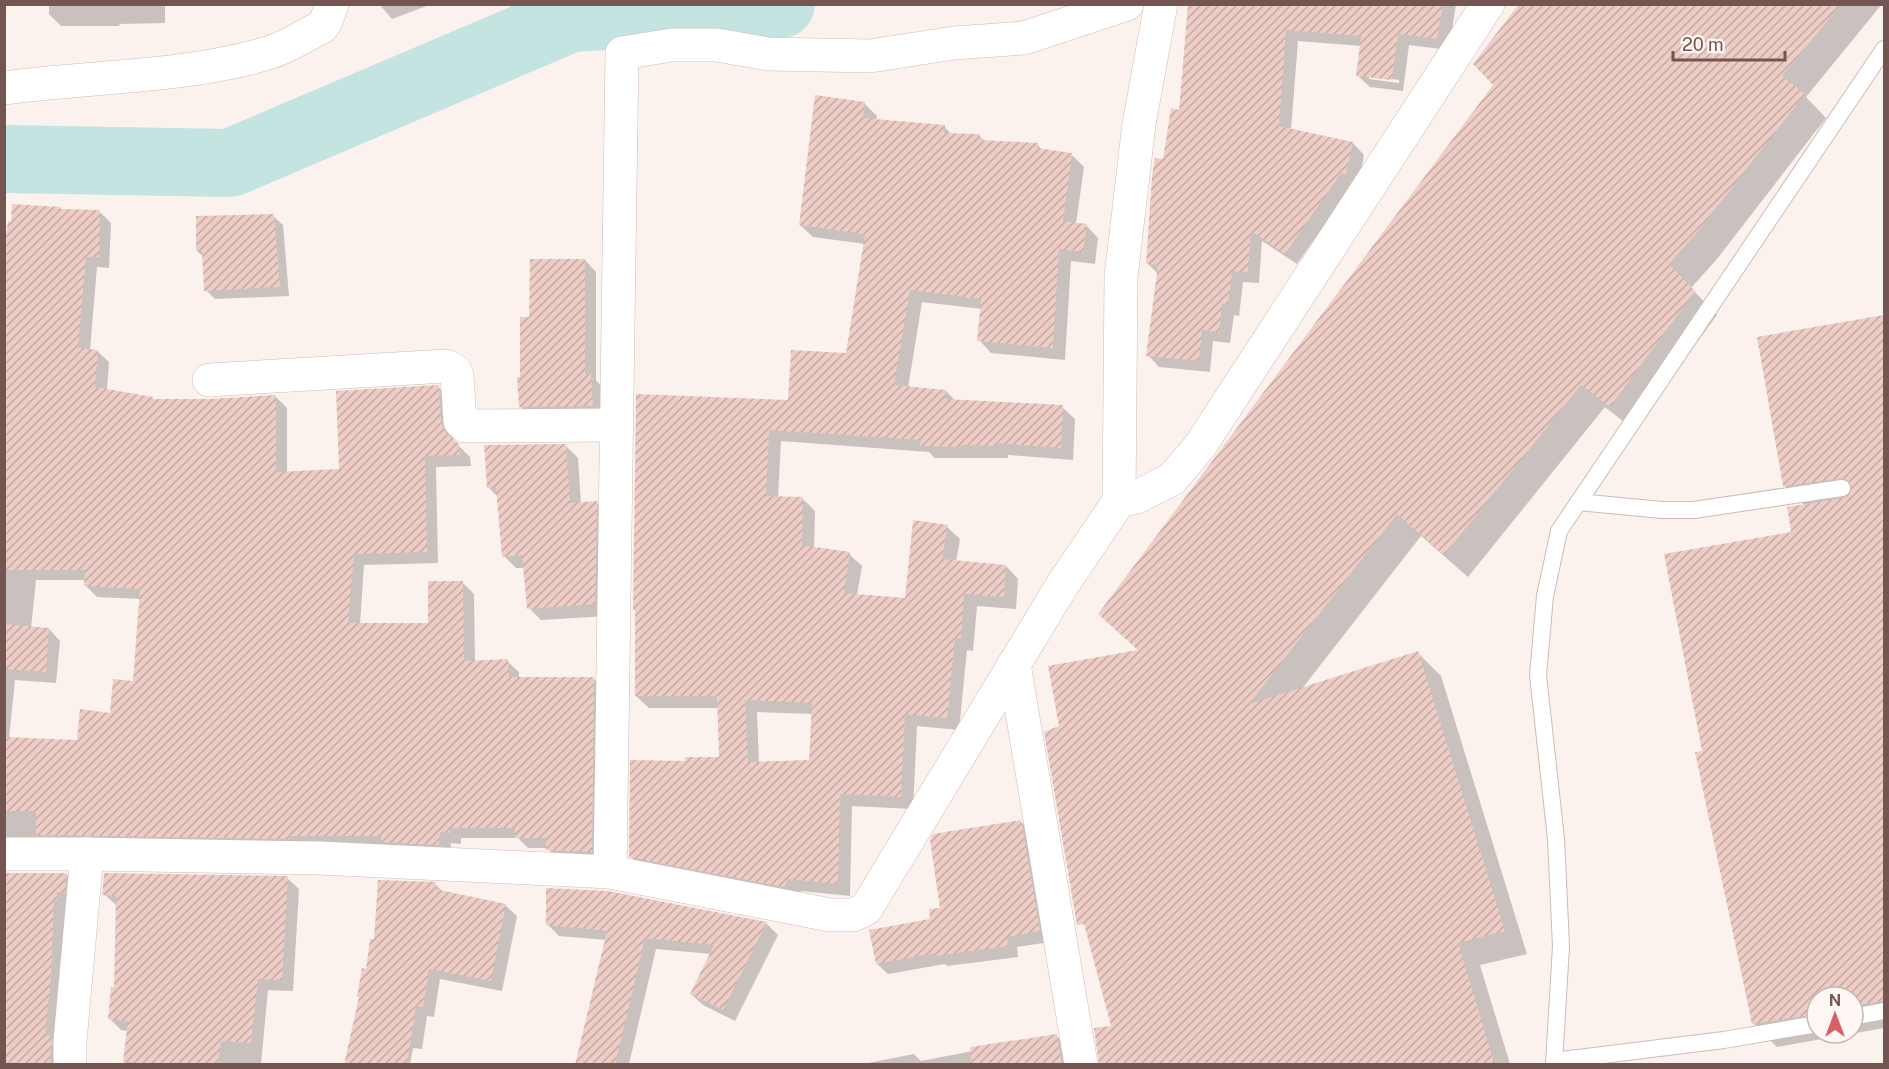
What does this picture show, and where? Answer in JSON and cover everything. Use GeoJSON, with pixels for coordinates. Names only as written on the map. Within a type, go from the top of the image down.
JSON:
{"type":"FeatureCollection","features":[{"type":"Feature","properties":{"kind":"street"},"geometry":{"type":"LineString","coordinates":[[4,88],[204,68],[270,53],[321,27],[326,21],[332,4]]}},
{"type":"Feature","properties":{"kind":"street"},"geometry":{"type":"LineString","coordinates":[[610,872],[622,53],[672,45],[717,45],[768,54],[870,56],[954,43],[1024,38],[1127,4]]}},
{"type":"Feature","properties":{"kind":"street"},"geometry":{"type":"LineString","coordinates":[[4,854],[319,858],[610,872],[830,915],[844,916],[860,913],[866,909],[1063,584],[1119,501],[1121,277],[1139,124],[1161,4]]}},
{"type":"Feature","properties":{"kind":"street"},"geometry":{"type":"LineString","coordinates":[[1119,501],[1146,493],[1172,479],[1200,446],[1488,4]]}},
{"type":"Feature","properties":{"kind":"street"},"geometry":{"type":"LineString","coordinates":[[209,380],[446,366],[455,370],[457,375],[460,421],[465,426],[617,425]]}},
{"type":"Feature","properties":{"kind":"street"},"geometry":{"type":"LineString","coordinates":[[1014,664],[1081,1065]]}},
{"type":"Feature","properties":{"kind":"street"},"geometry":{"type":"LineString","coordinates":[[70,1065],[70,1041],[87,854]]}},
{"type":"Feature","properties":{"kind":"lane"},"geometry":{"type":"LineString","coordinates":[[1805,1026],[1724,1040],[1554,1063],[1561,946],[1556,839],[1538,675],[1545,596],[1559,531],[1884,49]]}},
{"type":"Feature","properties":{"kind":"lane"},"geometry":{"type":"LineString","coordinates":[[1578,502],[1662,510],[1694,510],[1842,488]]}},
{"type":"Feature","properties":{"kind":"lane"},"geometry":{"type":"LineString","coordinates":[[1865,1015],[1884,1011]]}},
{"type":"Feature","properties":{"kind":"building"},"geometry":{"type":"Polygon","coordinates":[[[1188,4],[1443,4],[1437,39],[1398,34],[1392,80],[1356,76],[1361,36],[1286,30],[1279,126],[1353,142],[1346,174],[1341,173],[1285,254],[1251,231],[1248,272],[1232,271],[1228,305],[1222,304],[1219,332],[1202,330],[1199,361],[1146,356],[1158,265],[1146,264],[1152,176],[1155,158],[1163,159],[1171,108],[1179,110],[1188,4]]]}},
{"type":"Feature","properties":{"kind":"building"},"geometry":{"type":"Polygon","coordinates":[[[1519,4],[1841,4],[1782,76],[1805,94],[1694,236],[1669,264],[1695,291],[1610,407],[1581,385],[1444,555],[1397,514],[1249,704],[1418,651],[1505,931],[1458,943],[1495,1065],[1099,1065],[1094,1028],[1111,1026],[1084,924],[1077,925],[1044,732],[1059,726],[1048,666],[1138,650],[1098,614],[1493,85],[1473,64],[1519,4]]]}},
{"type":"Feature","properties":{"kind":"building"},"geometry":{"type":"Polygon","coordinates":[[[815,95],[865,102],[863,118],[945,125],[944,133],[980,134],[980,140],[1038,143],[1037,148],[1072,153],[1063,221],[1087,224],[1083,252],[1059,249],[1053,348],[977,341],[981,299],[910,290],[894,385],[946,390],[945,399],[1063,405],[1061,448],[996,443],[996,446],[920,446],[921,440],[769,430],[766,496],[803,497],[802,545],[850,552],[844,593],[905,598],[913,520],[948,525],[942,559],[1006,565],[1004,597],[964,594],[961,639],[955,638],[947,718],[905,714],[901,797],[840,794],[838,884],[788,879],[784,887],[629,857],[630,760],[685,761],[685,757],[719,757],[717,696],[635,696],[635,610],[633,610],[636,394],[788,400],[791,350],[846,353],[865,234],[799,225],[815,95]],[[745,700],[748,762],[809,760],[812,703],[745,700]]]}},
{"type":"Feature","properties":{"kind":"building"},"geometry":{"type":"Polygon","coordinates":[[[12,204],[100,210],[99,257],[86,257],[78,348],[98,350],[95,387],[153,397],[153,399],[210,399],[276,395],[276,472],[339,469],[336,391],[439,385],[441,423],[447,434],[459,444],[460,455],[425,456],[427,552],[354,554],[348,623],[428,623],[428,581],[463,581],[464,661],[508,659],[509,677],[594,677],[592,852],[546,850],[546,838],[515,838],[515,828],[450,828],[450,833],[440,832],[439,845],[381,842],[381,836],[290,836],[290,839],[36,835],[36,811],[4,811],[4,737],[77,740],[80,709],[110,713],[113,679],[133,681],[140,589],[84,586],[85,570],[4,570],[4,250],[8,221],[11,222],[12,204]]]}},
{"type":"Feature","properties":{"kind":"building"},"geometry":{"type":"Polygon","coordinates":[[[274,214],[280,287],[204,291],[202,251],[196,251],[196,216],[274,214]]]}},
{"type":"Feature","properties":{"kind":"building"},"geometry":{"type":"Polygon","coordinates":[[[530,259],[585,259],[585,374],[591,374],[593,406],[519,407],[517,377],[520,377],[520,317],[529,317],[530,259]]]}},
{"type":"Feature","properties":{"kind":"building"},"geometry":{"type":"Polygon","coordinates":[[[1884,315],[1884,1001],[1865,1004],[1865,985],[1805,985],[1805,1016],[1752,1024],[1695,752],[1702,751],[1664,554],[1791,532],[1787,507],[1844,498],[1849,496],[1852,486],[1845,478],[1783,486],[1757,337],[1884,315]]]}},
{"type":"Feature","properties":{"kind":"building"},"geometry":{"type":"Polygon","coordinates":[[[566,444],[570,503],[597,501],[595,604],[527,609],[522,555],[502,557],[496,488],[487,488],[484,445],[566,444]]]}},
{"type":"Feature","properties":{"kind":"building"},"geometry":{"type":"Polygon","coordinates":[[[4,624],[49,628],[46,672],[4,669],[4,624]]]}},
{"type":"Feature","properties":{"kind":"building"},"geometry":{"type":"Polygon","coordinates":[[[1021,820],[1040,931],[1007,937],[1008,946],[935,956],[935,953],[876,964],[869,930],[930,919],[929,909],[940,908],[930,840],[933,834],[1021,820]]]}},
{"type":"Feature","properties":{"kind":"building"},"geometry":{"type":"Polygon","coordinates":[[[4,873],[66,873],[65,893],[57,892],[57,901],[54,900],[51,978],[45,1035],[52,1036],[50,1065],[4,1062],[4,873]]]}},
{"type":"Feature","properties":{"kind":"building"},"geometry":{"type":"Polygon","coordinates":[[[104,873],[288,876],[282,980],[258,979],[251,1043],[221,1041],[218,1065],[154,1065],[123,1061],[128,1021],[108,1019],[111,987],[114,987],[116,896],[102,895],[104,873]]]}},
{"type":"Feature","properties":{"kind":"building"},"geometry":{"type":"Polygon","coordinates":[[[378,880],[436,882],[435,889],[506,904],[491,981],[429,969],[423,1007],[416,1006],[407,1065],[344,1065],[359,997],[357,997],[362,968],[366,969],[370,939],[374,939],[378,880]]]}},
{"type":"Feature","properties":{"kind":"building"},"geometry":{"type":"Polygon","coordinates":[[[546,888],[608,891],[767,922],[723,1010],[690,994],[714,945],[645,938],[615,1065],[575,1065],[607,931],[546,925],[546,888]]]}},
{"type":"Feature","properties":{"kind":"building"},"geometry":{"type":"Polygon","coordinates":[[[1057,1034],[1062,1065],[971,1065],[970,1047],[1057,1034]]]}},
{"type":"Feature","properties":{"kind":"waterway"},"geometry":{"type":"LineString","coordinates":[[4,159],[230,163],[571,18],[781,4]]}}]}
